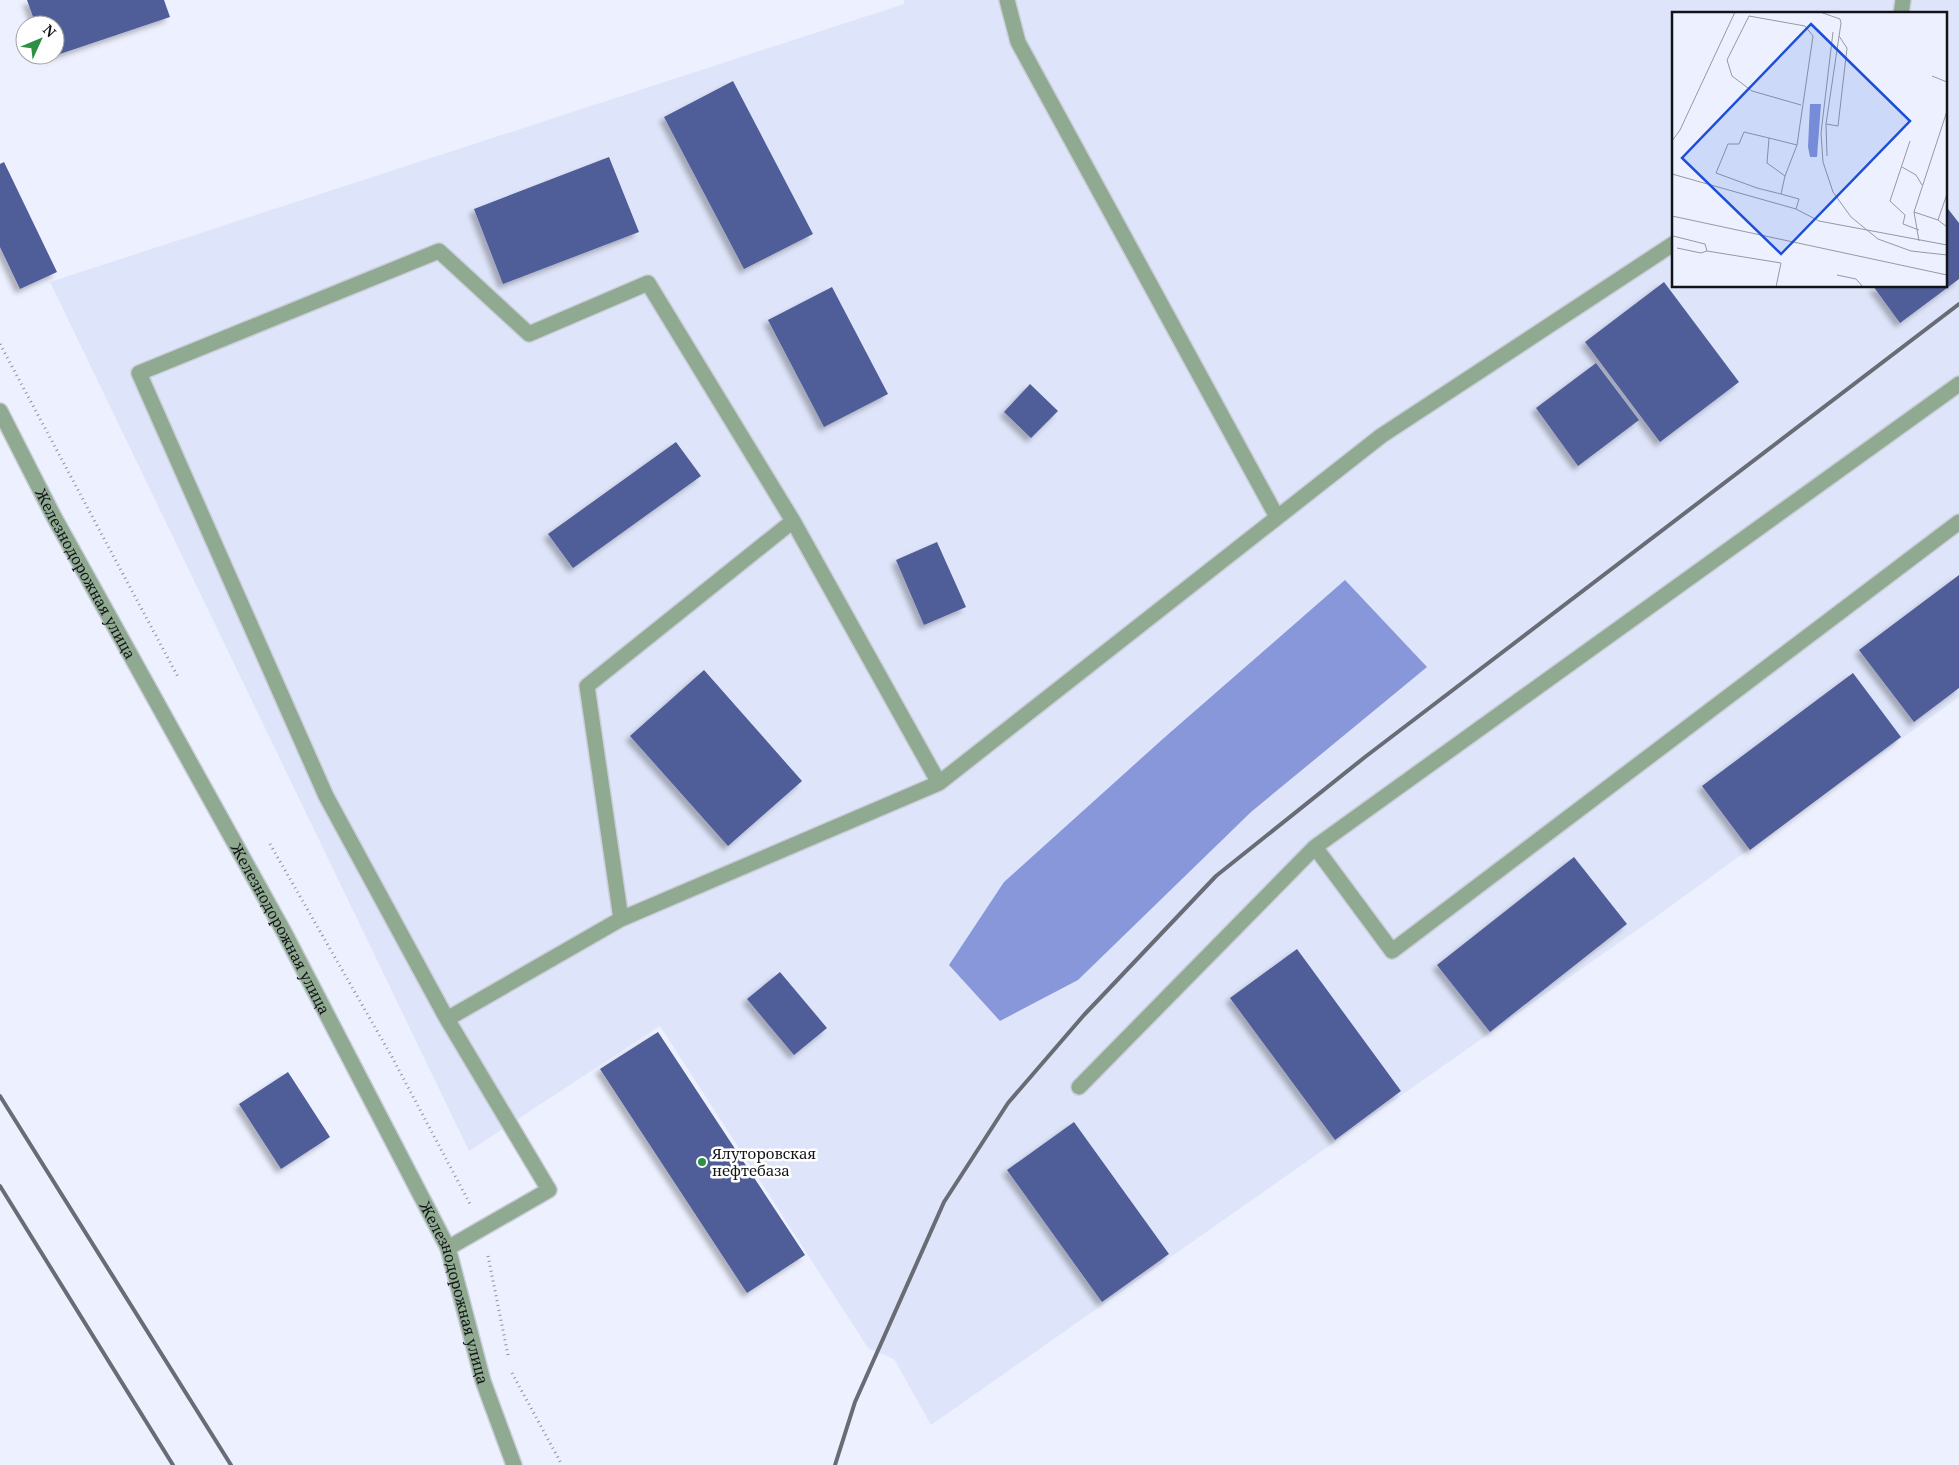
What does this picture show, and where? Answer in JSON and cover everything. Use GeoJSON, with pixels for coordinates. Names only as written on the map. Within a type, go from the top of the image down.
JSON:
{"type":"FeatureCollection","features":[{"type":"Feature","properties":{"kind":"street"},"geometry":{"type":"LineString","coordinates":[[1007,0],[1018,42],[1277,517]]}},
{"type":"Feature","properties":{"kind":"street"},"geometry":{"type":"LineString","coordinates":[[447,1019],[621,918],[939,783],[1381,436],[1672,245]]}},
{"type":"Feature","properties":{"kind":"street"},"geometry":{"type":"LineString","coordinates":[[448,1248],[549,1190],[447,1019],[326,796],[139,373],[439,251],[529,334],[648,283],[793,521],[939,783]]}},
{"type":"Feature","properties":{"kind":"street"},"geometry":{"type":"LineString","coordinates":[[1079,1087],[1315,847],[1959,384]]}},
{"type":"Feature","properties":{"kind":"street","name":"Железнодорожная улица"},"geometry":{"type":"LineString","coordinates":[[0,411],[54,517],[284,932],[448,1248],[483,1381],[514,1465]]}},
{"type":"Feature","properties":{"kind":"street"},"geometry":{"type":"LineString","coordinates":[[621,918],[587,686],[793,521]]}},
{"type":"Feature","properties":{"kind":"street"},"geometry":{"type":"LineString","coordinates":[[1315,847],[1392,951],[1959,522]]}},
{"type":"Feature","properties":{"kind":"shaded area","name":"Ялуторовская нефтебаза"},"geometry":{"type":"Polygon","coordinates":[[[904,0],[1959,0],[1959,697],[1657,916],[931,1425],[894,1359],[868,1348],[660,1026],[469,1151],[50,282],[904,4],[904,0]]]}},
{"type":"Feature","properties":{"kind":"water"},"geometry":{"type":"Polygon","coordinates":[[[1345,580],[1427,667],[1251,812],[1078,980],[1000,1021],[949,965],[1004,882],[1165,737],[1345,580]]]}},
{"type":"Feature","properties":{"kind":"building"},"geometry":{"type":"Polygon","coordinates":[[[27,0],[164,0],[170,17],[65,52],[65,15],[32,15],[27,0]]]}},
{"type":"Feature","properties":{"kind":"building"},"geometry":{"type":"Polygon","coordinates":[[[733,81],[813,234],[744,269],[664,117],[733,81]]]}},
{"type":"Feature","properties":{"kind":"building"},"geometry":{"type":"Polygon","coordinates":[[[609,157],[639,232],[503,284],[474,209],[609,157]]]}},
{"type":"Feature","properties":{"kind":"building"},"geometry":{"type":"Polygon","coordinates":[[[4,162],[57,272],[20,289],[0,247],[0,164],[4,162]]]}},
{"type":"Feature","properties":{"kind":"building"},"geometry":{"type":"Polygon","coordinates":[[[1946,206],[1959,223],[1959,279],[1900,323],[1874,288],[1946,288],[1946,206]]]}},
{"type":"Feature","properties":{"kind":"building"},"geometry":{"type":"Polygon","coordinates":[[[1664,282],[1739,382],[1660,442],[1585,342],[1664,282]]]}},
{"type":"Feature","properties":{"kind":"building"},"geometry":{"type":"Polygon","coordinates":[[[832,287],[888,394],[824,427],[768,320],[832,287]]]}},
{"type":"Feature","properties":{"kind":"building"},"geometry":{"type":"Polygon","coordinates":[[[1596,363],[1639,420],[1578,466],[1536,408],[1596,363]]]}},
{"type":"Feature","properties":{"kind":"building"},"geometry":{"type":"Polygon","coordinates":[[[1030,384],[1058,411],[1031,438],[1004,412],[1030,384]]]}},
{"type":"Feature","properties":{"kind":"building"},"geometry":{"type":"Polygon","coordinates":[[[676,442],[701,476],[573,568],[548,534],[676,442]]]}},
{"type":"Feature","properties":{"kind":"building"},"geometry":{"type":"Polygon","coordinates":[[[937,542],[966,607],[924,625],[896,560],[937,542]]]}},
{"type":"Feature","properties":{"kind":"building"},"geometry":{"type":"Polygon","coordinates":[[[1959,575],[1959,688],[1914,722],[1859,650],[1959,575]]]}},
{"type":"Feature","properties":{"kind":"building"},"geometry":{"type":"Polygon","coordinates":[[[704,670],[802,781],[728,846],[630,736],[704,670]]]}},
{"type":"Feature","properties":{"kind":"building"},"geometry":{"type":"Polygon","coordinates":[[[1853,673],[1901,737],[1750,850],[1702,786],[1853,673]]]}},
{"type":"Feature","properties":{"kind":"building"},"geometry":{"type":"Polygon","coordinates":[[[1574,857],[1627,924],[1490,1032],[1437,965],[1574,857]]]}},
{"type":"Feature","properties":{"kind":"building"},"geometry":{"type":"Polygon","coordinates":[[[1297,949],[1401,1091],[1335,1140],[1230,998],[1297,949]]]}},
{"type":"Feature","properties":{"kind":"building"},"geometry":{"type":"Polygon","coordinates":[[[780,972],[827,1028],[794,1055],[747,999],[780,972]]]}},
{"type":"Feature","properties":{"kind":"building","name":"Ялуторовская нефтебаза"},"geometry":{"type":"Polygon","coordinates":[[[658,1032],[805,1255],[747,1293],[600,1069],[658,1032]]]}},
{"type":"Feature","properties":{"kind":"building"},"geometry":{"type":"Polygon","coordinates":[[[288,1072],[330,1137],[281,1169],[239,1104],[288,1072]]]}},
{"type":"Feature","properties":{"kind":"building"},"geometry":{"type":"Polygon","coordinates":[[[1074,1122],[1169,1254],[1102,1302],[1007,1170],[1074,1122]]]}},
{"type":"Feature","properties":{"kind":"railway"},"geometry":{"type":"LineString","coordinates":[[835,1465],[855,1402],[944,1202],[1008,1103],[1084,1015],[1216,876],[1365,757],[1959,304]]}},
{"type":"Feature","properties":{"kind":"railway"},"geometry":{"type":"LineString","coordinates":[[0,1096],[231,1465]]}},
{"type":"Feature","properties":{"kind":"railway"},"geometry":{"type":"LineString","coordinates":[[0,1186],[173,1465]]}},
{"type":"Feature","properties":{"kind":"place","name":"Ялуторовская нефтебаза"},"geometry":{"type":"Point","coordinates":[702,1162]}}]}
